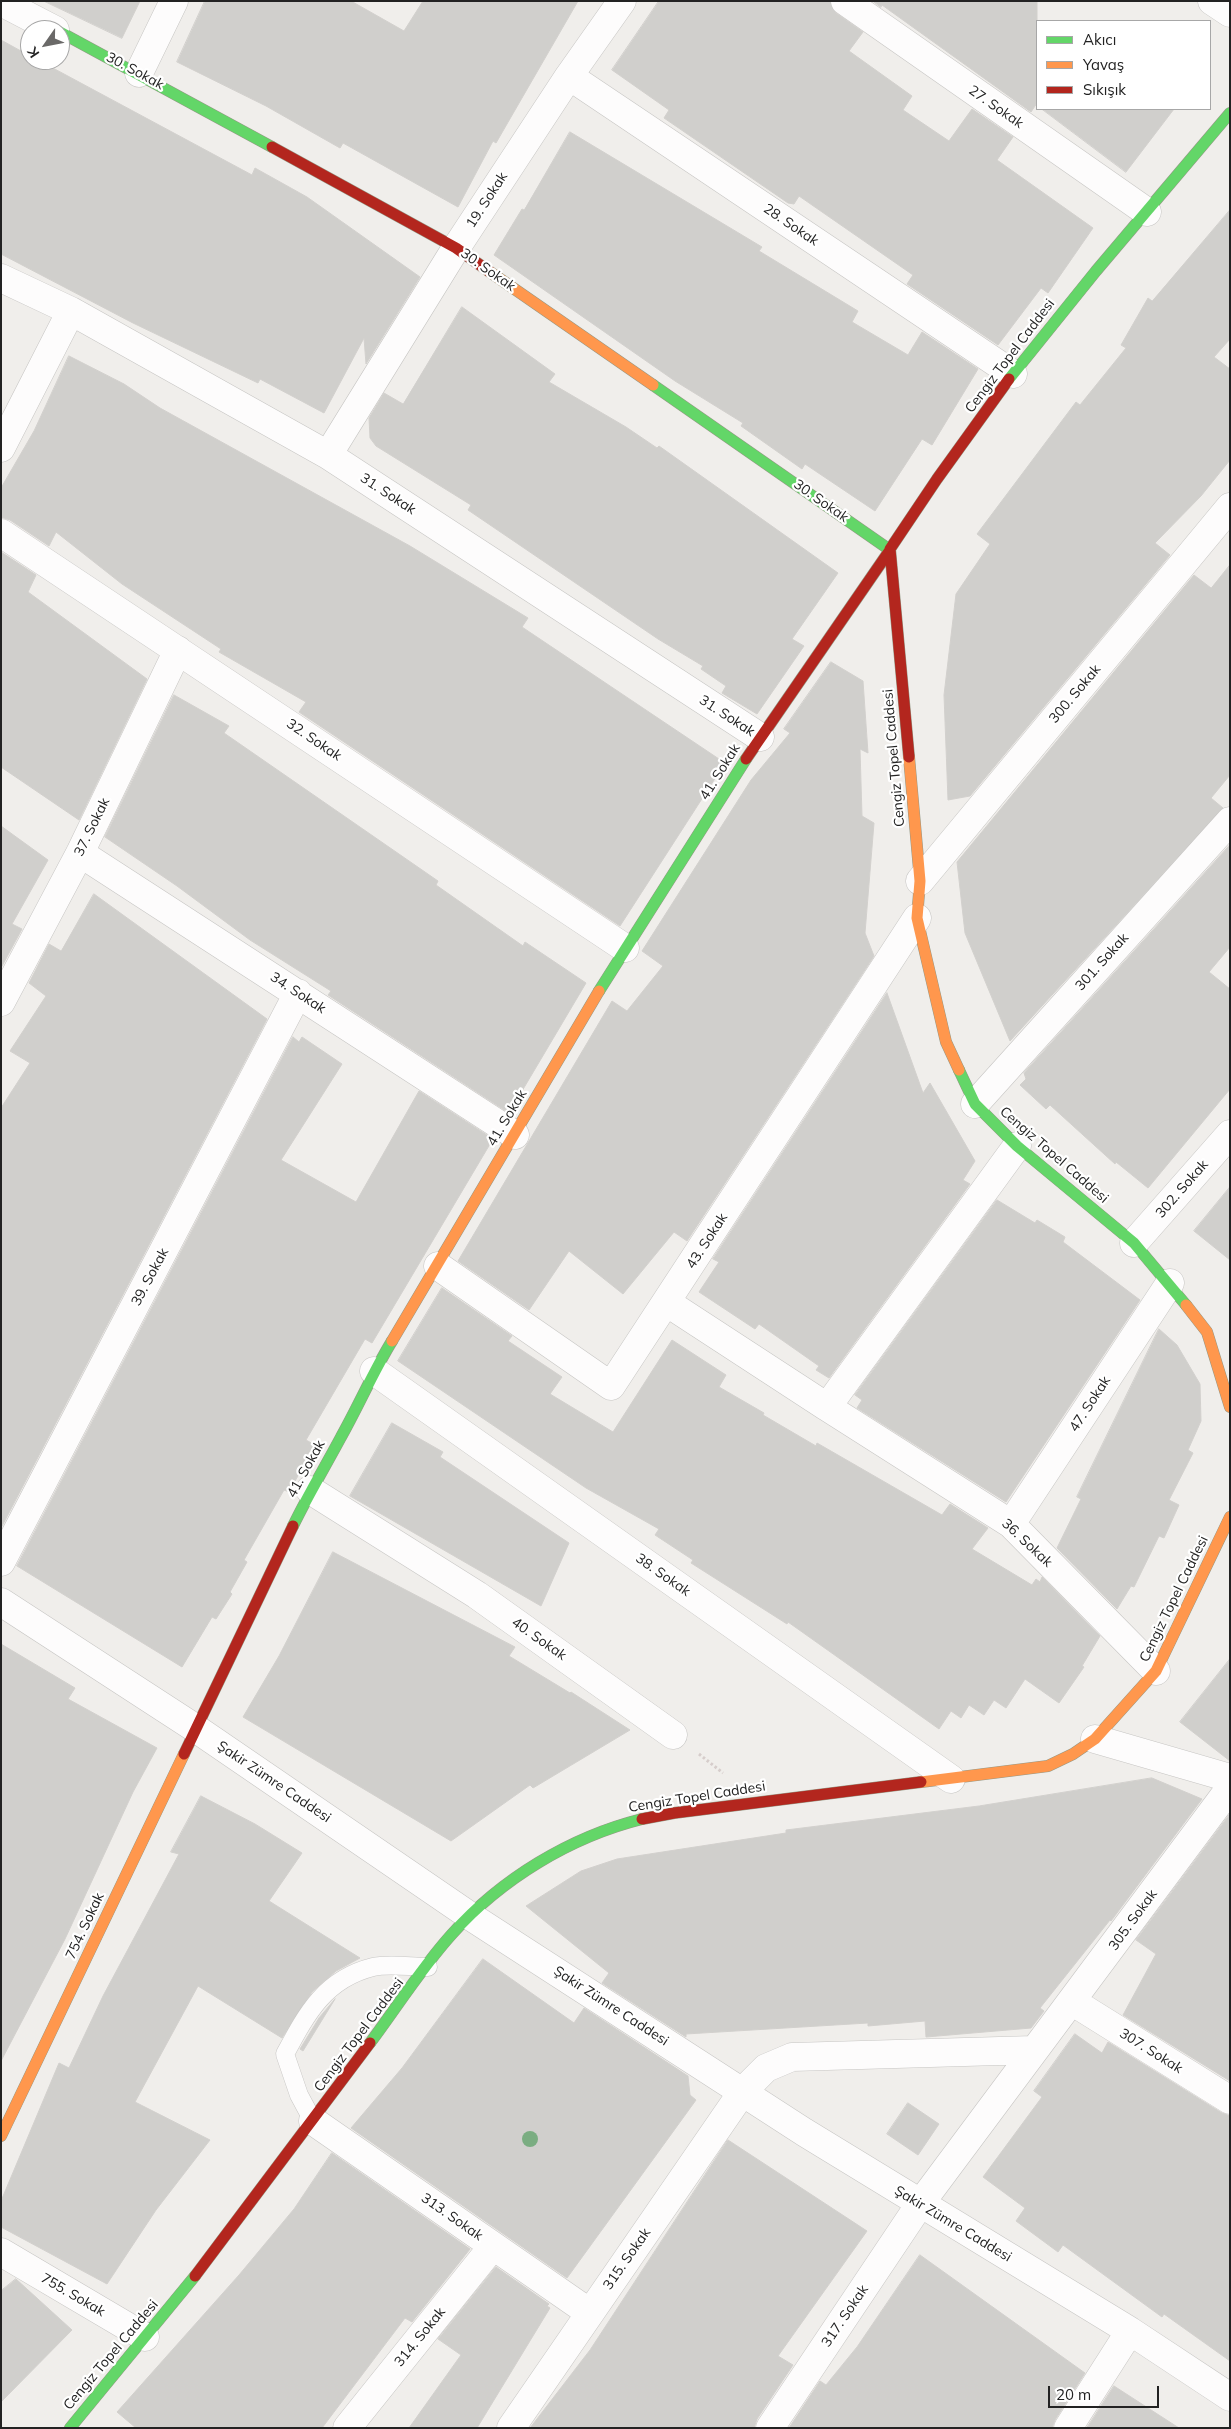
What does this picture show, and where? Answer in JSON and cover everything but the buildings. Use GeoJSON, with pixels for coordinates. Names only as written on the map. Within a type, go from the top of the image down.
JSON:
{"type":"FeatureCollection","features":[{"type":"Feature","properties":{"kind":"main road","name":"30. Sokak"},"geometry":{"type":"LineString","coordinates":[[70,37],[139,73],[456,248],[890,549]]}},
{"type":"Feature","properties":{"kind":"main road","name":"Cengiz Topel Caddesi"},"geometry":{"type":"LineString","coordinates":[[1230,113],[1096,270],[1014,374],[890,549],[920,881],[917,918],[946,1042],[975,1104],[1017,1146],[1134,1243],[1170,1284],[1206,1332],[1230,1407]]}},
{"type":"Feature","properties":{"kind":"main road","name":"41. Sokak"},"geometry":{"type":"LineString","coordinates":[[196,1728],[310,1490],[342,1436],[374,1371],[625,948],[760,737],[890,549]]}},
{"type":"Feature","properties":{"kind":"main road","name":"Cengiz Topel Caddesi"},"geometry":{"type":"LineString","coordinates":[[70,2428],[196,2275],[452,1934],[470,1916],[538,1864],[568,1847],[624,1824],[674,1813],[759,1801],[1048,1766],[1073,1754],[1095,1740],[1156,1671],[1230,1517]]}},
{"type":"Feature","properties":{"kind":"main road","name":"754. Sokak"},"geometry":{"type":"LineString","coordinates":[[1,2136],[196,1728]]}},
{"type":"Feature","properties":{"kind":"street"},"geometry":{"type":"LineString","coordinates":[[139,73],[174,1]]}},
{"type":"Feature","properties":{"kind":"street","name":"27. Sokak"},"geometry":{"type":"LineString","coordinates":[[845,1],[1147,212]]}},
{"type":"Feature","properties":{"kind":"street"},"geometry":{"type":"LineString","coordinates":[[1212,1],[1230,13]]}},
{"type":"Feature","properties":{"kind":"street"},"geometry":{"type":"LineString","coordinates":[[1,2],[36,20]]}},
{"type":"Feature","properties":{"kind":"street","name":"19. Sokak"},"geometry":{"type":"LineString","coordinates":[[328,455],[456,248],[618,2]]}},
{"type":"Feature","properties":{"kind":"street","name":"28. Sokak"},"geometry":{"type":"LineString","coordinates":[[569,76],[1014,374]]}},
{"type":"Feature","properties":{"kind":"street","name":"31. Sokak"},"geometry":{"type":"LineString","coordinates":[[1,278],[72,311],[328,455],[760,737]]}},
{"type":"Feature","properties":{"kind":"street"},"geometry":{"type":"LineString","coordinates":[[1,448],[72,311]]}},
{"type":"Feature","properties":{"kind":"street","name":"300. Sokak"},"geometry":{"type":"LineString","coordinates":[[920,881],[1230,507]]}},
{"type":"Feature","properties":{"kind":"street","name":"32. Sokak"},"geometry":{"type":"LineString","coordinates":[[1,533],[625,948]]}},
{"type":"Feature","properties":{"kind":"street","name":"37. Sokak"},"geometry":{"type":"LineString","coordinates":[[1,1002],[80,853],[178,650]]}},
{"type":"Feature","properties":{"kind":"street","name":"301. Sokak"},"geometry":{"type":"LineString","coordinates":[[975,1104],[1230,820]]}},
{"type":"Feature","properties":{"kind":"street","name":"34. Sokak"},"geometry":{"type":"LineString","coordinates":[[80,853],[515,1135]]}},
{"type":"Feature","properties":{"kind":"street","name":"43. Sokak"},"geometry":{"type":"LineString","coordinates":[[438,1266],[611,1386],[917,918]]}},
{"type":"Feature","properties":{"kind":"street","name":"39. Sokak"},"geometry":{"type":"LineString","coordinates":[[1,1562],[298,993]]}},
{"type":"Feature","properties":{"kind":"street","name":"302. Sokak"},"geometry":{"type":"LineString","coordinates":[[1134,1243],[1230,1134]]}},
{"type":"Feature","properties":{"kind":"street"},"geometry":{"type":"LineString","coordinates":[[827,1408],[1017,1146]]}},
{"type":"Feature","properties":{"kind":"street","name":"47. Sokak"},"geometry":{"type":"LineString","coordinates":[[1011,1524],[1170,1284]]}},
{"type":"Feature","properties":{"kind":"street","name":"36. Sokak"},"geometry":{"type":"LineString","coordinates":[[666,1302],[827,1408],[1011,1524],[1156,1671]]}},
{"type":"Feature","properties":{"kind":"street","name":"38. Sokak"},"geometry":{"type":"LineString","coordinates":[[374,1371],[951,1779]]}},
{"type":"Feature","properties":{"kind":"street","name":"40. Sokak"},"geometry":{"type":"LineString","coordinates":[[310,1490],[477,1596],[673,1735]]}},
{"type":"Feature","properties":{"kind":"street","name":"Şakir Zümre Caddesi"},"geometry":{"type":"LineString","coordinates":[[1,1602],[196,1728],[470,1916],[804,2132],[1130,2331],[1230,2397]]}},
{"type":"Feature","properties":{"kind":"street"},"geometry":{"type":"LineString","coordinates":[[1095,1740],[1230,1778]]}},
{"type":"Feature","properties":{"kind":"street","name":"305. Sokak"},"geometry":{"type":"LineString","coordinates":[[920,2204],[1034,2050],[1073,2002],[1230,1788]]}},
{"type":"Feature","properties":{"kind":"street","name":"307. Sokak"},"geometry":{"type":"LineString","coordinates":[[1073,2002],[1230,2100]]}},
{"type":"Feature","properties":{"kind":"street"},"geometry":{"type":"LineString","coordinates":[[743,2091],[766,2068],[792,2057],[1034,2050]]}},
{"type":"Feature","properties":{"kind":"street","name":"315. Sokak"},"geometry":{"type":"LineString","coordinates":[[511,2428],[743,2091]]}},
{"type":"Feature","properties":{"kind":"street","name":"313. Sokak"},"geometry":{"type":"LineString","coordinates":[[313,2121],[590,2313]]}},
{"type":"Feature","properties":{"kind":"street","name":"317. Sokak"},"geometry":{"type":"LineString","coordinates":[[770,2428],[920,2204]]}},
{"type":"Feature","properties":{"kind":"street","name":"314. Sokak"},"geometry":{"type":"LineString","coordinates":[[348,2428],[494,2246]]}},
{"type":"Feature","properties":{"kind":"street","name":"755. Sokak"},"geometry":{"type":"LineString","coordinates":[[1,2252],[145,2337]]}},
{"type":"Feature","properties":{"kind":"street"},"geometry":{"type":"LineString","coordinates":[[1068,2428],[1130,2331]]}},
{"type":"Feature","properties":{"kind":"lane"},"geometry":{"type":"LineString","coordinates":[[313,2121],[299,2095],[285,2054],[304,2017],[335,1982],[374,1967],[428,1967]]}},
{"type":"Feature","properties":{"kind":"path"},"geometry":{"type":"LineString","coordinates":[[673,1735],[759,1801]]}},
{"type":"Feature","properties":{"kind":"traffic: fast"},"geometry":{"type":"LineString","coordinates":[[70,37],[272,147]]}},
{"type":"Feature","properties":{"kind":"traffic: fast"},"geometry":{"type":"LineString","coordinates":[[1009,379],[1096,271],[1230,113]]}},
{"type":"Feature","properties":{"kind":"traffic: fast"},"geometry":{"type":"LineString","coordinates":[[653,385],[890,550]]}},
{"type":"Feature","properties":{"kind":"traffic: fast"},"geometry":{"type":"LineString","coordinates":[[599,991],[746,759]]}},
{"type":"Feature","properties":{"kind":"traffic: fast"},"geometry":{"type":"LineString","coordinates":[[959,1070],[975,1104],[1017,1146],[1134,1243],[1186,1305]]}},
{"type":"Feature","properties":{"kind":"traffic: fast"},"geometry":{"type":"LineString","coordinates":[[293,1526],[392,1341]]}},
{"type":"Feature","properties":{"kind":"traffic: fast"},"geometry":{"type":"LineString","coordinates":[[370,2043],[441,1947],[471,1914],[492,1895],[538,1863],[563,1849],[615,1827],[642,1819]]}},
{"type":"Feature","properties":{"kind":"traffic: fast"},"geometry":{"type":"LineString","coordinates":[[70,2428],[195,2276]]}},
{"type":"Feature","properties":{"kind":"traffic: slow"},"geometry":{"type":"LineString","coordinates":[[490,272],[653,385]]}},
{"type":"Feature","properties":{"kind":"traffic: slow"},"geometry":{"type":"LineString","coordinates":[[909,757],[920,881],[917,918],[946,1042],[959,1070]]}},
{"type":"Feature","properties":{"kind":"traffic: slow"},"geometry":{"type":"LineString","coordinates":[[392,1341],[599,991]]}},
{"type":"Feature","properties":{"kind":"traffic: slow"},"geometry":{"type":"LineString","coordinates":[[1186,1305],[1207,1332],[1230,1407]]}},
{"type":"Feature","properties":{"kind":"traffic: slow"},"geometry":{"type":"LineString","coordinates":[[921,1782],[1048,1766],[1073,1754],[1095,1739],[1156,1671],[1230,1517]]}},
{"type":"Feature","properties":{"kind":"traffic: slow"},"geometry":{"type":"LineString","coordinates":[[1,2136],[184,1754]]}},
{"type":"Feature","properties":{"kind":"traffic: jam"},"geometry":{"type":"LineString","coordinates":[[272,147],[456,248],[490,272]]}},
{"type":"Feature","properties":{"kind":"traffic: jam"},"geometry":{"type":"LineString","coordinates":[[909,757],[890,549],[937,479],[1009,379]]}},
{"type":"Feature","properties":{"kind":"traffic: jam"},"geometry":{"type":"LineString","coordinates":[[746,759],[890,550]]}},
{"type":"Feature","properties":{"kind":"traffic: jam"},"geometry":{"type":"LineString","coordinates":[[184,1754],[293,1526]]}},
{"type":"Feature","properties":{"kind":"traffic: jam"},"geometry":{"type":"LineString","coordinates":[[642,1819],[674,1813],[921,1782]]}},
{"type":"Feature","properties":{"kind":"traffic: jam"},"geometry":{"type":"LineString","coordinates":[[195,2276],[370,2043]]}}]}
